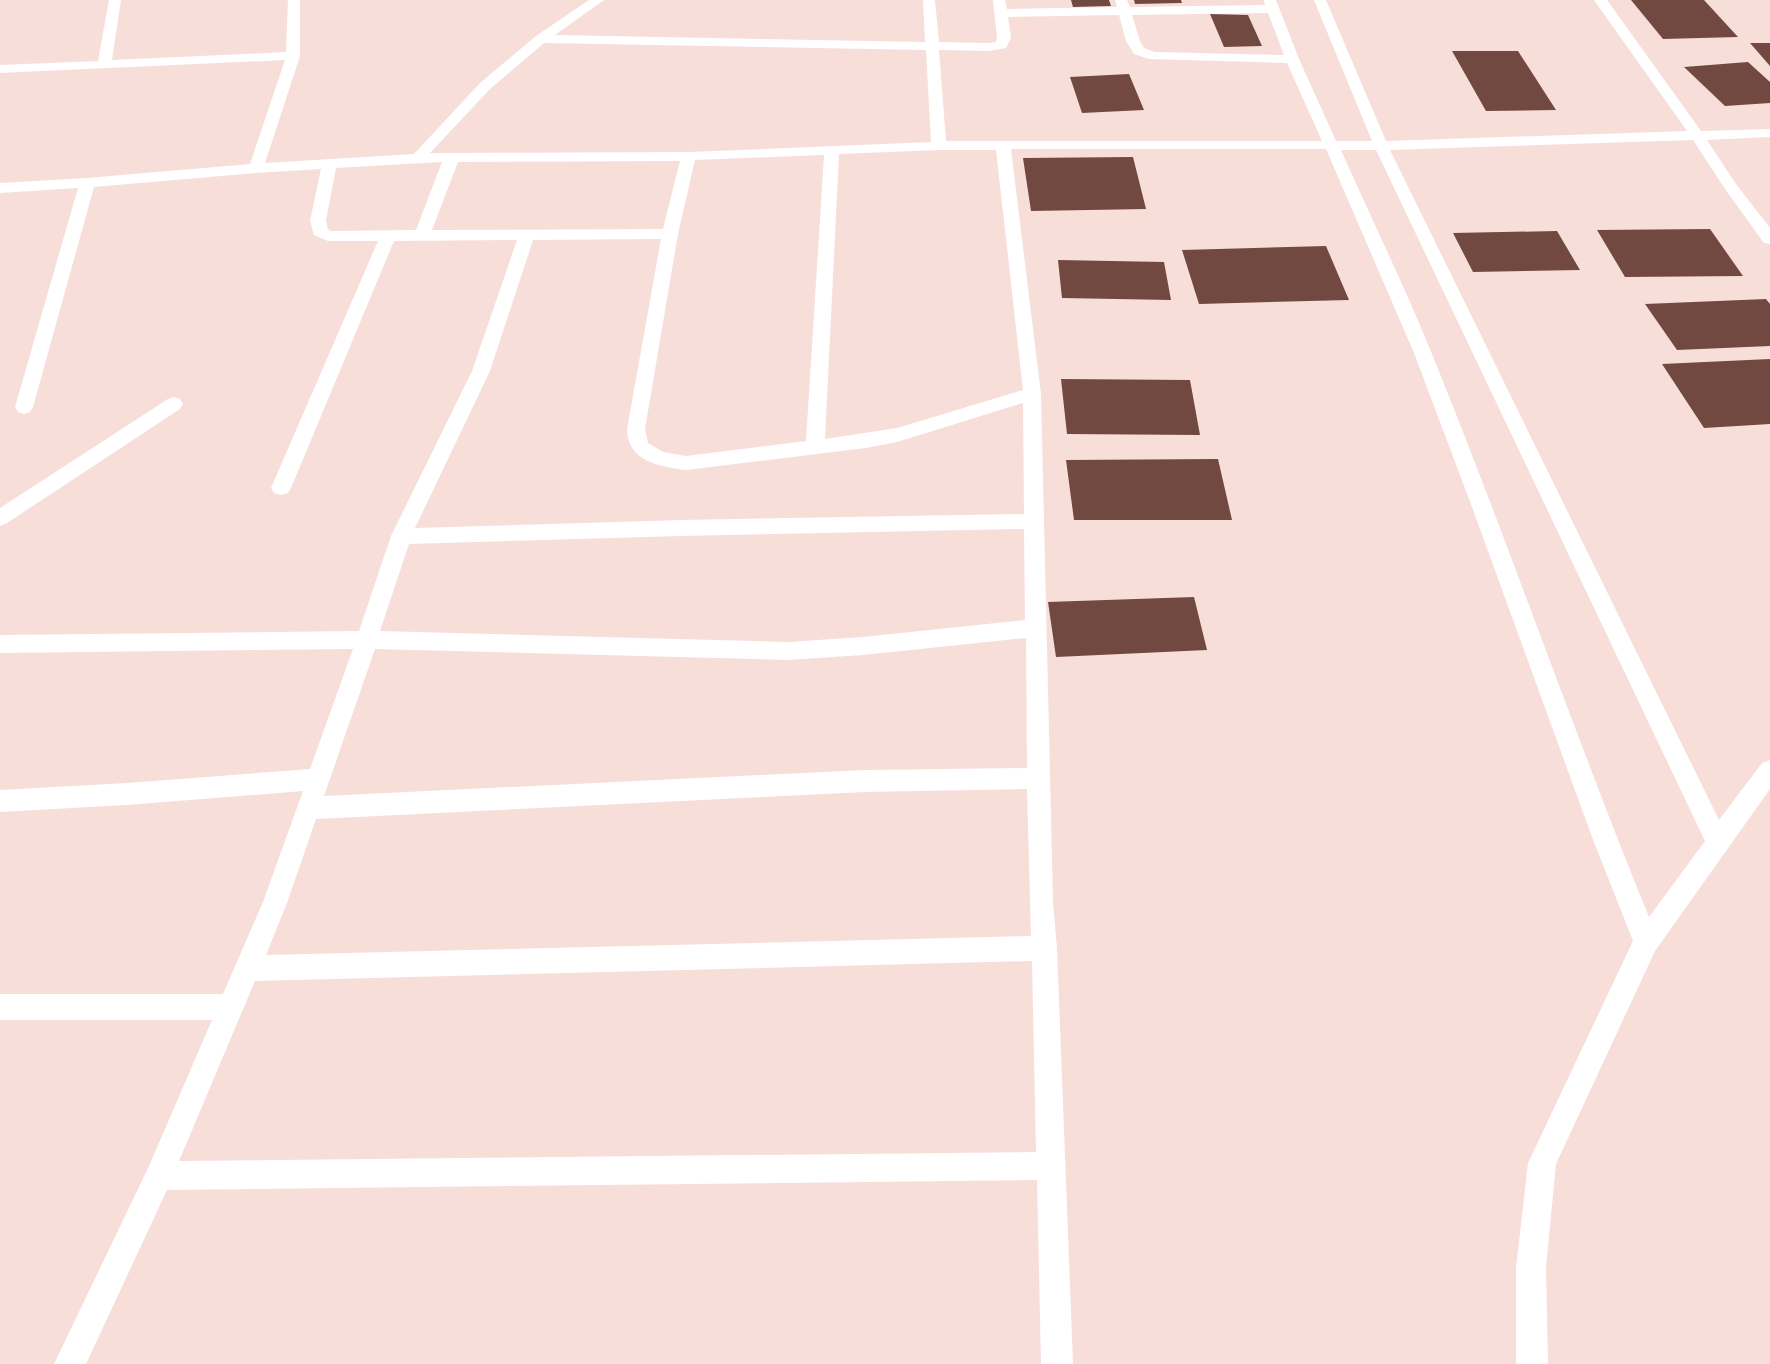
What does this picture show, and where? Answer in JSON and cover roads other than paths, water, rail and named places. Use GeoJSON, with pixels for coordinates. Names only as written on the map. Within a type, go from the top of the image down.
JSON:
{"type":"FeatureCollection","features":[{"type":"Feature","properties":{"kind":"street"},"geometry":{"type":"LineString","coordinates":[[104,64],[115,0]]}},
{"type":"Feature","properties":{"kind":"street"},"geometry":{"type":"LineString","coordinates":[[256,168],[293,56],[294,0]]}},
{"type":"Feature","properties":{"kind":"street"},"geometry":{"type":"LineString","coordinates":[[418,158],[486,86],[541,39],[598,0]]}},
{"type":"Feature","properties":{"kind":"street"},"geometry":{"type":"LineString","coordinates":[[928,0],[939,146]]}},
{"type":"Feature","properties":{"kind":"street"},"geometry":{"type":"LineString","coordinates":[[1320,0],[1381,146],[1718,843]]}},
{"type":"Feature","properties":{"kind":"street"},"geometry":{"type":"LineString","coordinates":[[1600,0],[1697,135],[1730,186],[1770,239]]}},
{"type":"Feature","properties":{"kind":"street"},"geometry":{"type":"LineString","coordinates":[[541,39],[989,47],[1001,45],[1004,38],[1000,6],[1271,4],[1292,58],[1423,353],[1482,507],[1604,838],[1646,942]]}},
{"type":"Feature","properties":{"kind":"street"},"geometry":{"type":"LineString","coordinates":[[1122,6],[1133,41],[1139,51],[1154,56],[1292,58]]}},
{"type":"Feature","properties":{"kind":"street"},"geometry":{"type":"LineString","coordinates":[[0,69],[293,56]]}},
{"type":"Feature","properties":{"kind":"street"},"geometry":{"type":"LineString","coordinates":[[0,188],[87,183],[256,168],[418,158],[689,156],[939,146],[1003,145],[1381,146],[1770,133]]}},
{"type":"Feature","properties":{"kind":"street"},"geometry":{"type":"LineString","coordinates":[[1003,145],[1032,394],[1041,902],[1044,948],[1057,1364]]}},
{"type":"Feature","properties":{"kind":"street"},"geometry":{"type":"LineString","coordinates":[[815,447],[832,151]]}},
{"type":"Feature","properties":{"kind":"street"},"geometry":{"type":"LineString","coordinates":[[689,156],[670,234],[636,429],[638,442],[645,451],[663,460],[686,463],[866,442],[897,435],[1032,394]]}},
{"type":"Feature","properties":{"kind":"street"},"geometry":{"type":"LineString","coordinates":[[422,235],[452,157]]}},
{"type":"Feature","properties":{"kind":"street"},"geometry":{"type":"LineString","coordinates":[[329,164],[318,221],[320,231],[328,236],[670,234]]}},
{"type":"Feature","properties":{"kind":"street"},"geometry":{"type":"LineString","coordinates":[[24,407],[87,183]]}},
{"type":"Feature","properties":{"kind":"street"},"geometry":{"type":"LineString","coordinates":[[70,1364],[159,1176],[275,903],[367,640],[401,536],[481,371],[527,235]]}},
{"type":"Feature","properties":{"kind":"street"},"geometry":{"type":"LineString","coordinates":[[281,488],[388,236]]}},
{"type":"Feature","properties":{"kind":"street"},"geometry":{"type":"LineString","coordinates":[[0,518],[174,404]]}},
{"type":"Feature","properties":{"kind":"street"},"geometry":{"type":"LineString","coordinates":[[401,536],[1034,521]]}},
{"type":"Feature","properties":{"kind":"street"},"geometry":{"type":"LineString","coordinates":[[0,644],[367,640],[788,651],[863,646],[1036,628]]}},
{"type":"Feature","properties":{"kind":"street"},"geometry":{"type":"LineString","coordinates":[[1532,1364],[1531,1268],[1542,1163],[1646,942],[1770,770]]}},
{"type":"Feature","properties":{"kind":"street"},"geometry":{"type":"LineString","coordinates":[[308,808],[865,781],[1039,778]]}},
{"type":"Feature","properties":{"kind":"street"},"geometry":{"type":"LineString","coordinates":[[0,801],[127,794],[318,779]]}},
{"type":"Feature","properties":{"kind":"street"},"geometry":{"type":"LineString","coordinates":[[248,968],[1044,948]]}},
{"type":"Feature","properties":{"kind":"street"},"geometry":{"type":"LineString","coordinates":[[0,1007],[232,1007]]}},
{"type":"Feature","properties":{"kind":"street"},"geometry":{"type":"LineString","coordinates":[[159,1176],[1051,1166]]}}]}
